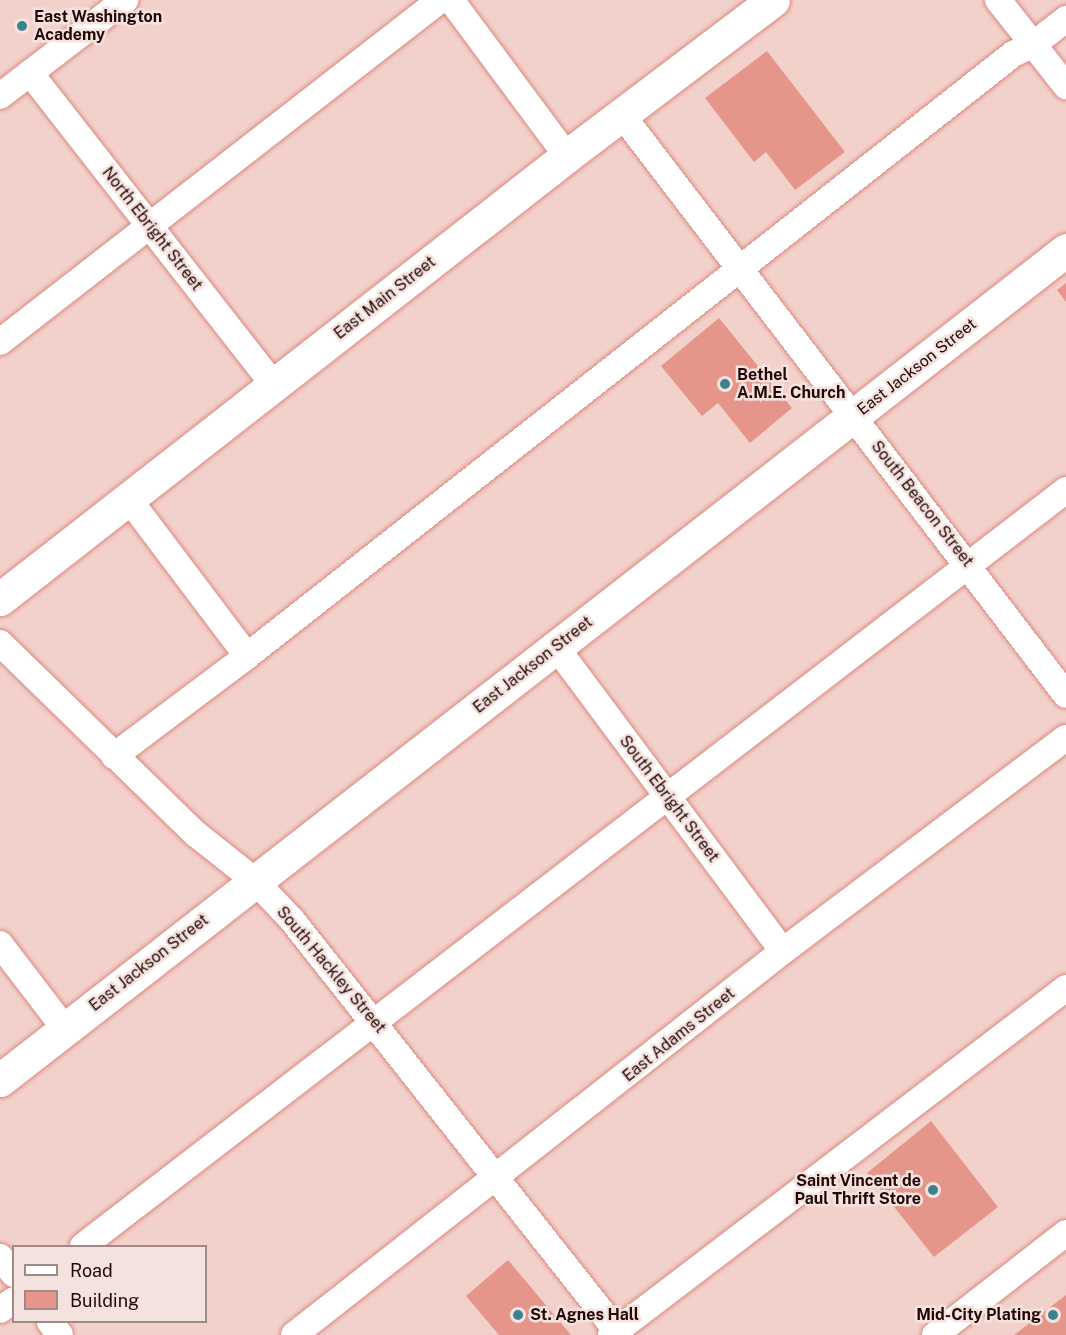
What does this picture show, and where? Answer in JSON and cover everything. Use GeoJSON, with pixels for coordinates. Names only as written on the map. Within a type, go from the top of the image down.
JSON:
{"type":"FeatureCollection","features":[{"type":"Feature","properties":{"kind":"main road","name":"East Main Street"},"geometry":{"type":"LineString","coordinates":[[0,599],[567,156],[773,0]]}},
{"type":"Feature","properties":{"kind":"main road","name":"East Jackson Street"},"geometry":{"type":"LineString","coordinates":[[0,1080],[1066,250]]}},
{"type":"Feature","properties":{"kind":"street"},"geometry":{"type":"LineString","coordinates":[[0,96],[125,0]]}},
{"type":"Feature","properties":{"kind":"street"},"geometry":{"type":"LineString","coordinates":[[0,342],[152,228],[440,0]]}},
{"type":"Feature","properties":{"kind":"street"},"geometry":{"type":"LineString","coordinates":[[451,0],[567,156]]}},
{"type":"Feature","properties":{"kind":"street"},"geometry":{"type":"LineString","coordinates":[[998,0],[1066,86]]}},
{"type":"Feature","properties":{"kind":"street"},"geometry":{"type":"LineString","coordinates":[[114,756],[247,656],[1013,54],[1034,44],[1066,19]]}},
{"type":"Feature","properties":{"kind":"street","name":"North Ebright Street"},"geometry":{"type":"LineString","coordinates":[[30,73],[274,385]]}},
{"type":"Feature","properties":{"kind":"street","name":"South Beacon Street"},"geometry":{"type":"LineString","coordinates":[[622,115],[737,270],[854,416],[1066,695]]}},
{"type":"Feature","properties":{"kind":"street"},"geometry":{"type":"LineString","coordinates":[[84,1245],[374,1020],[668,799],[1066,490]]}},
{"type":"Feature","properties":{"kind":"street"},"geometry":{"type":"LineString","coordinates":[[128,498],[247,656]]}},
{"type":"Feature","properties":{"kind":"street","name":"South Hackley Street"},"geometry":{"type":"LineString","coordinates":[[0,643],[196,834],[255,881],[292,920],[374,1020],[616,1334]]}},
{"type":"Feature","properties":{"kind":"street","name":"South Ebright Street"},"geometry":{"type":"LineString","coordinates":[[556,647],[783,951]]}},
{"type":"Feature","properties":{"kind":"street","name":"East Adams Street"},"geometry":{"type":"LineString","coordinates":[[294,1335],[496,1180],[783,951],[1066,738]]}},
{"type":"Feature","properties":{"kind":"street"},"geometry":{"type":"LineString","coordinates":[[0,944],[65,1029]]}},
{"type":"Feature","properties":{"kind":"street"},"geometry":{"type":"LineString","coordinates":[[616,1334],[1066,988]]}},
{"type":"Feature","properties":{"kind":"street"},"geometry":{"type":"LineString","coordinates":[[935,1335],[1066,1233]]}},
{"type":"Feature","properties":{"kind":"street"},"geometry":{"type":"LineString","coordinates":[[0,1257],[12,1272]]}},
{"type":"Feature","properties":{"kind":"street"},"geometry":{"type":"LineString","coordinates":[[51,1323],[60,1335]]}},
{"type":"Feature","properties":{"kind":"building"},"geometry":{"type":"Polygon","coordinates":[[[767,51],[845,152],[795,190],[766,152],[754,162],[705,98],[767,51]]]}},
{"type":"Feature","properties":{"kind":"building"},"geometry":{"type":"Polygon","coordinates":[[[1066,283],[1066,302],[1057,290],[1066,283]]]}},
{"type":"Feature","properties":{"kind":"building","name":"Bethel A.M.E. Church"},"geometry":{"type":"Polygon","coordinates":[[[719,318],[792,408],[750,443],[718,403],[702,416],[661,366],[719,318]]]}},
{"type":"Feature","properties":{"kind":"building","name":"Saint Vincent de Paul Thrift Store"},"geometry":{"type":"Polygon","coordinates":[[[931,1121],[998,1207],[934,1257],[867,1173],[931,1121]]]}},
{"type":"Feature","properties":{"kind":"building","name":"St. Agnes Hall"},"geometry":{"type":"Polygon","coordinates":[[[508,1260],[571,1335],[499,1335],[466,1296],[508,1260]]]}},
{"type":"Feature","properties":{"kind":"building","name":"Mid-City Plating"},"geometry":{"type":"Polygon","coordinates":[[[1066,1295],[1066,1335],[1014,1335],[1066,1295]]]}},
{"type":"Feature","properties":{"kind":"place","name":"East Washington Academy"},"geometry":{"type":"Point","coordinates":[22,26]}},
{"type":"Feature","properties":{"kind":"place","name":"Bethel A.M.E. Church"},"geometry":{"type":"Point","coordinates":[725,384]}},
{"type":"Feature","properties":{"kind":"place","name":"Saint Vincent de Paul Thrift Store"},"geometry":{"type":"Point","coordinates":[933,1190]}},
{"type":"Feature","properties":{"kind":"place","name":"St. Agnes Hall"},"geometry":{"type":"Point","coordinates":[518,1315]}},
{"type":"Feature","properties":{"kind":"place","name":"Mid-City Plating"},"geometry":{"type":"Point","coordinates":[1053,1315]}}]}
